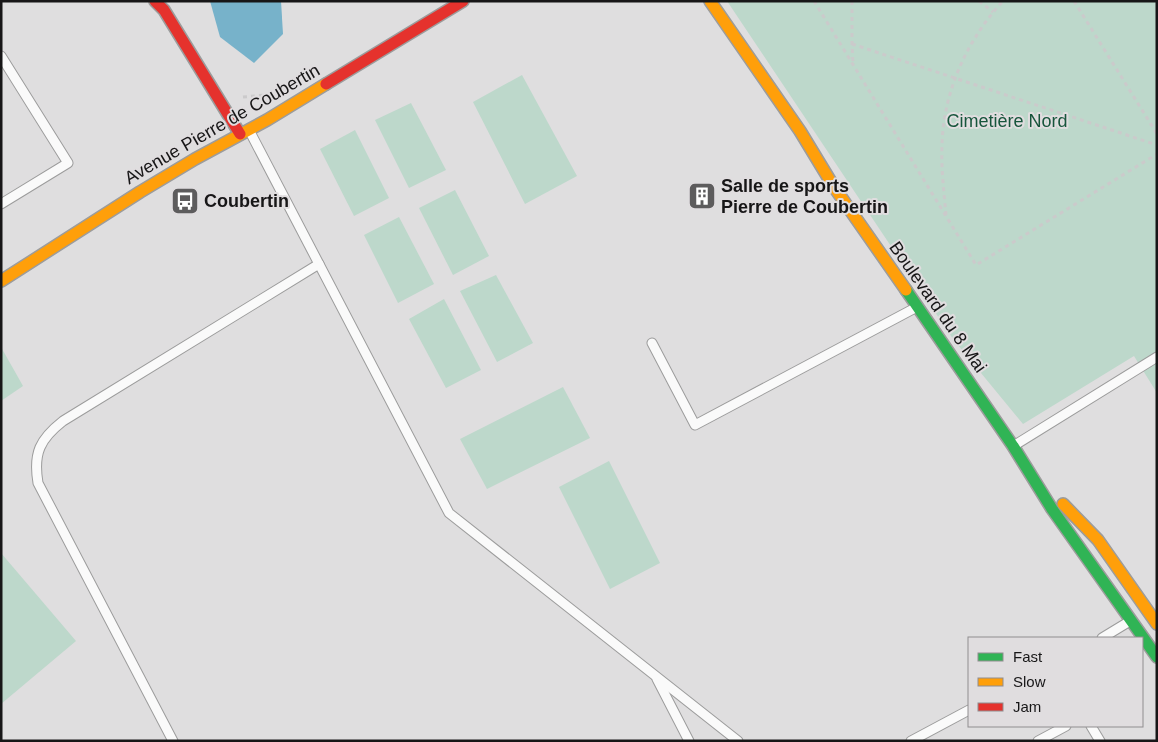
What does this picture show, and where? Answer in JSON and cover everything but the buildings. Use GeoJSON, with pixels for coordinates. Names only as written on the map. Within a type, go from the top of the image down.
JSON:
{"type":"FeatureCollection","features":[{"type":"Feature","properties":{"kind":"street"},"geometry":{"type":"LineString","coordinates":[[155,1],[164,10],[245,132]]}},
{"type":"Feature","properties":{"kind":"street","name":"Avenue Pierre de Coubertin"},"geometry":{"type":"LineString","coordinates":[[1,281],[140,192],[245,132],[463,1]]}},
{"type":"Feature","properties":{"kind":"street","name":"Boulevard du 8 Mai"},"geometry":{"type":"LineString","coordinates":[[710,1],[796,125],[834,187],[1013,446],[1052,509],[1157,657]]}},
{"type":"Feature","properties":{"kind":"street","name":"Boulevard du 8 Mai"},"geometry":{"type":"LineString","coordinates":[[796,147],[834,187]]}},
{"type":"Feature","properties":{"kind":"street","name":"Boulevard du 8 Mai"},"geometry":{"type":"LineString","coordinates":[[1013,446],[1044,484],[1098,540],[1157,624]]}},
{"type":"Feature","properties":{"kind":"lane"},"geometry":{"type":"LineString","coordinates":[[1,56],[68,162],[1,204]]}},
{"type":"Feature","properties":{"kind":"lane"},"geometry":{"type":"LineString","coordinates":[[245,132],[319,264],[449,513],[738,741]]}},
{"type":"Feature","properties":{"kind":"lane"},"geometry":{"type":"LineString","coordinates":[[173,741],[38,483],[35,468],[37,455],[41,444],[50,431],[63,421],[319,264]]}},
{"type":"Feature","properties":{"kind":"lane"},"geometry":{"type":"LineString","coordinates":[[652,343],[695,425],[917,307]]}},
{"type":"Feature","properties":{"kind":"lane"},"geometry":{"type":"LineString","coordinates":[[1013,446],[1157,357]]}},
{"type":"Feature","properties":{"kind":"lane"},"geometry":{"type":"LineString","coordinates":[[1104,637],[1148,611]]}},
{"type":"Feature","properties":{"kind":"lane"},"geometry":{"type":"LineString","coordinates":[[656,677],[689,741]]}},
{"type":"Feature","properties":{"kind":"lane"},"geometry":{"type":"LineString","coordinates":[[911,741],[968,711]]}},
{"type":"Feature","properties":{"kind":"lane"},"geometry":{"type":"LineString","coordinates":[[1038,741],[1064,727]]}},
{"type":"Feature","properties":{"kind":"lane"},"geometry":{"type":"LineString","coordinates":[[1092,727],[1100,741]]}},
{"type":"Feature","properties":{"kind":"path"},"geometry":{"type":"LineString","coordinates":[[814,1],[976,265],[1157,154]]}},
{"type":"Feature","properties":{"kind":"path"},"geometry":{"type":"LineString","coordinates":[[852,1],[853,65]]}},
{"type":"Feature","properties":{"kind":"path"},"geometry":{"type":"LineString","coordinates":[[980,1],[993,12]]}},
{"type":"Feature","properties":{"kind":"path"},"geometry":{"type":"LineString","coordinates":[[946,215],[942,145],[946,111],[955,77],[978,33],[1003,1]]}},
{"type":"Feature","properties":{"kind":"path"},"geometry":{"type":"LineString","coordinates":[[1074,1],[1157,134]]}},
{"type":"Feature","properties":{"kind":"path"},"geometry":{"type":"LineString","coordinates":[[852,44],[1157,145]]}},
{"type":"Feature","properties":{"kind":"green space","name":"Cimetière Nord"},"geometry":{"type":"Polygon","coordinates":[[[727,1],[1157,1],[1157,393],[1134,356],[1023,424],[953,339],[727,1]]]}},
{"type":"Feature","properties":{"kind":"green space"},"geometry":{"type":"Polygon","coordinates":[[[522,75],[577,176],[525,204],[473,102],[522,75]]]}},
{"type":"Feature","properties":{"kind":"green space"},"geometry":{"type":"Polygon","coordinates":[[[411,103],[446,170],[409,188],[375,120],[411,103]]]}},
{"type":"Feature","properties":{"kind":"green space"},"geometry":{"type":"Polygon","coordinates":[[[355,130],[389,198],[354,216],[320,149],[355,130]]]}},
{"type":"Feature","properties":{"kind":"green space"},"geometry":{"type":"Polygon","coordinates":[[[455,190],[489,256],[453,275],[419,208],[455,190]]]}},
{"type":"Feature","properties":{"kind":"green space"},"geometry":{"type":"Polygon","coordinates":[[[399,217],[434,284],[398,303],[364,235],[399,217]]]}},
{"type":"Feature","properties":{"kind":"green space"},"geometry":{"type":"Polygon","coordinates":[[[496,275],[533,343],[497,362],[460,291],[496,275]]]}},
{"type":"Feature","properties":{"kind":"green space"},"geometry":{"type":"Polygon","coordinates":[[[444,299],[481,370],[446,388],[409,319],[444,299]]]}},
{"type":"Feature","properties":{"kind":"green space"},"geometry":{"type":"Polygon","coordinates":[[[1,347],[23,386],[1,401],[1,347]]]}},
{"type":"Feature","properties":{"kind":"green space"},"geometry":{"type":"Polygon","coordinates":[[[563,387],[590,438],[487,489],[460,439],[563,387]]]}},
{"type":"Feature","properties":{"kind":"green space"},"geometry":{"type":"Polygon","coordinates":[[[609,461],[660,563],[610,589],[559,487],[609,461]]]}},
{"type":"Feature","properties":{"kind":"green space"},"geometry":{"type":"Polygon","coordinates":[[[1,553],[76,641],[1,704],[1,553]]]}},
{"type":"Feature","properties":{"kind":"water"},"geometry":{"type":"Polygon","coordinates":[[[210,1],[281,1],[283,34],[254,63],[220,37],[210,1]]]}},
{"type":"Feature","properties":{"kind":"traffic: fast"},"geometry":{"type":"LineString","coordinates":[[906,290],[1013,446],[1052,509],[1143,637]]}},
{"type":"Feature","properties":{"kind":"traffic: fast"},"geometry":{"type":"LineString","coordinates":[[1143,637],[1157,657]]}},
{"type":"Feature","properties":{"kind":"traffic: slow"},"geometry":{"type":"LineString","coordinates":[[710,1],[800,131],[834,187],[906,290]]}},
{"type":"Feature","properties":{"kind":"traffic: slow"},"geometry":{"type":"LineString","coordinates":[[1,281],[140,192],[195,159],[267,120],[326,84]]}},
{"type":"Feature","properties":{"kind":"traffic: slow"},"geometry":{"type":"LineString","coordinates":[[1063,504],[1098,540],[1157,624]]}},
{"type":"Feature","properties":{"kind":"traffic: jam"},"geometry":{"type":"LineString","coordinates":[[155,1],[164,10],[240,134]]}},
{"type":"Feature","properties":{"kind":"traffic: jam"},"geometry":{"type":"LineString","coordinates":[[326,84],[463,1]]}},
{"type":"Feature","properties":{"kind":"place","name":"Salle de sports Pierre de Coubertin"},"geometry":{"type":"Point","coordinates":[702,196]}},
{"type":"Feature","properties":{"kind":"place","name":"Coubertin"},"geometry":{"type":"Point","coordinates":[185,201]}}]}
